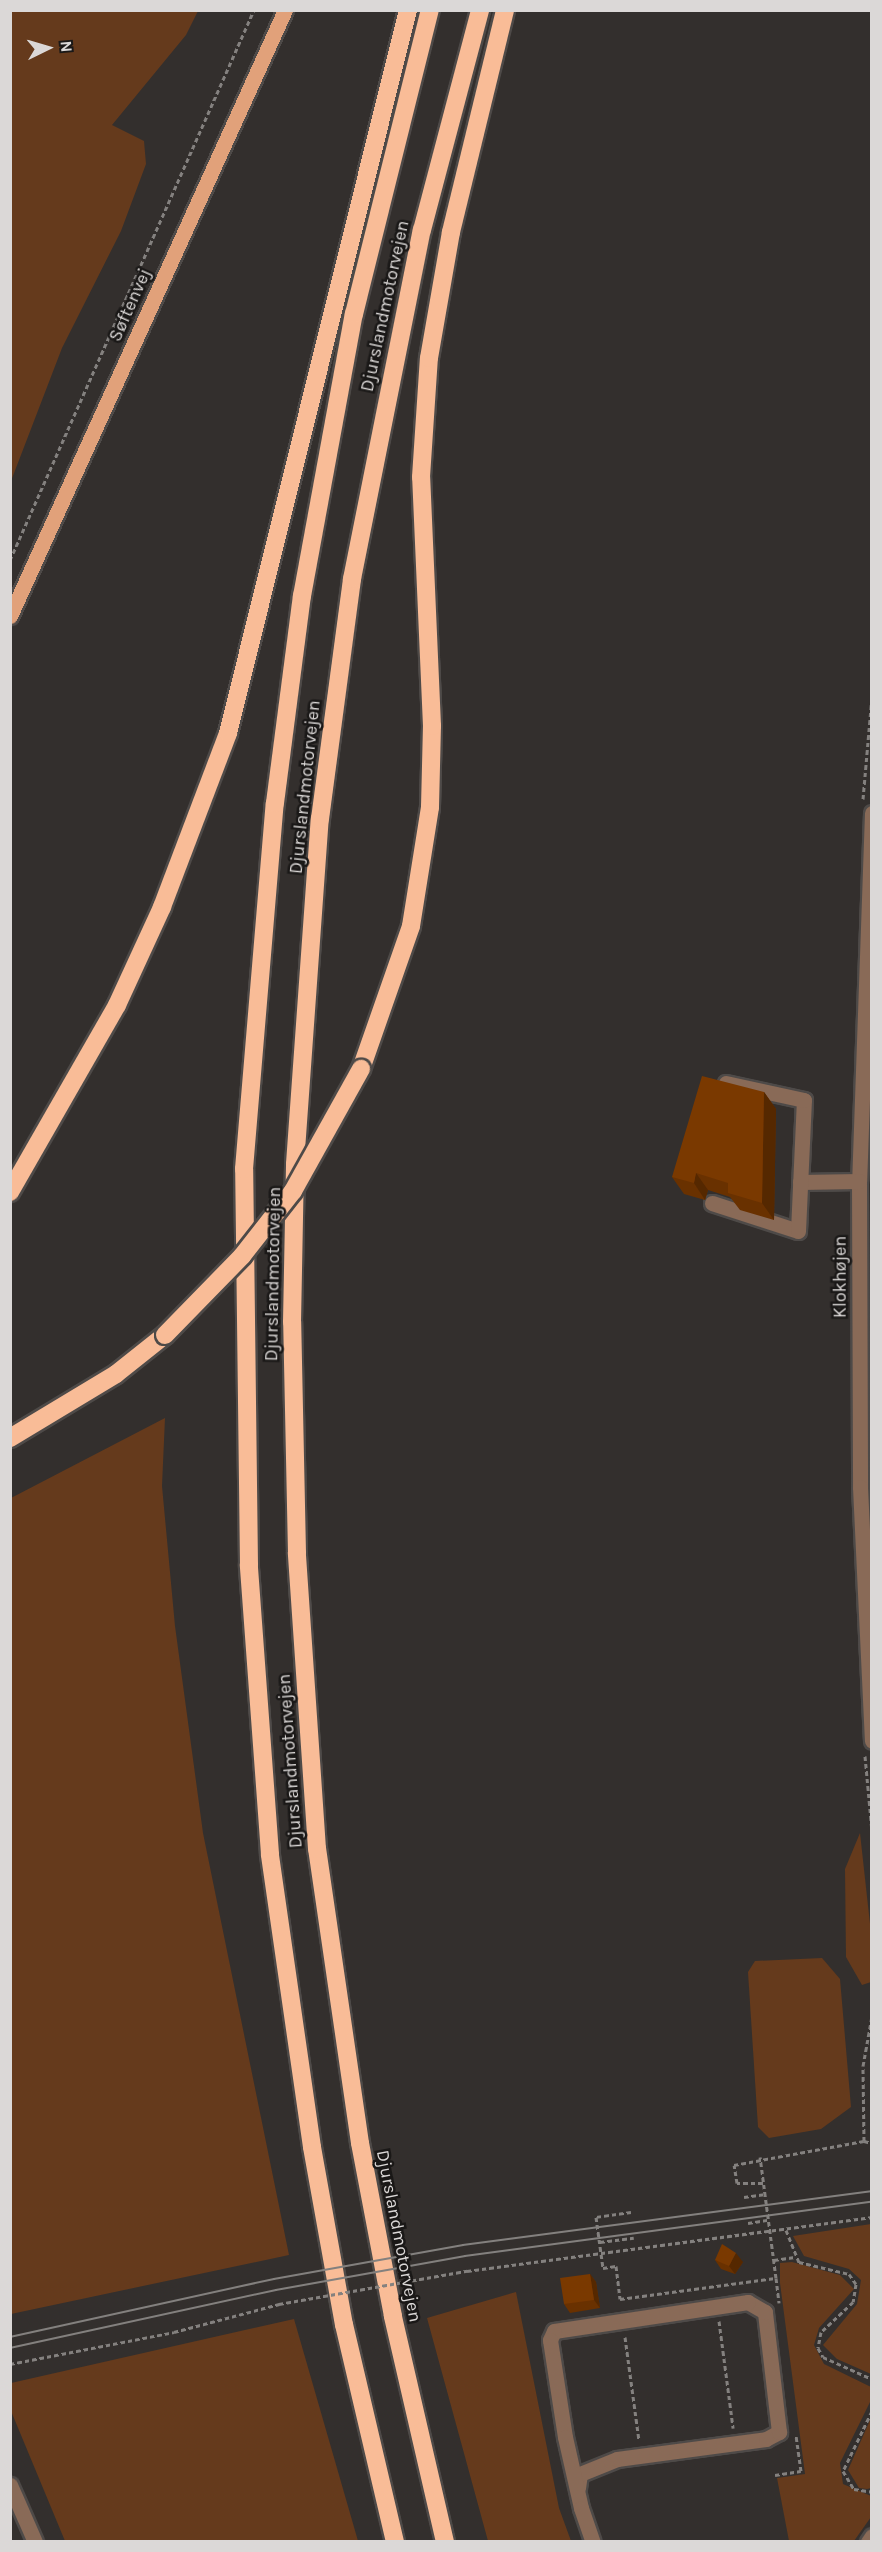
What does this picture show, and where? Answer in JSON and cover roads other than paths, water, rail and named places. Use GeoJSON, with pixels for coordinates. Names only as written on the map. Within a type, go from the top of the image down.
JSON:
{"type":"FeatureCollection","features":[{"type":"Feature","properties":{"kind":"highway"},"geometry":{"type":"LineString","coordinates":[[10,1192],[117,1005],[162,907],[228,733],[408,10]]}},
{"type":"Feature","properties":{"kind":"highway","name":"Djurslandmotorvejen"},"geometry":{"type":"LineString","coordinates":[[395,2541],[328,2236],[270,1854],[249,1565],[244,1169],[273,815],[302,596],[349,337],[430,10]]}},
{"type":"Feature","properties":{"kind":"highway","name":"Djurslandmotorvejen"},"geometry":{"type":"LineString","coordinates":[[445,2541],[393,2316],[360,2143],[317,1849],[297,1553],[292,1322],[296,1164],[320,819],[352,579],[422,230],[480,10]]}},
{"type":"Feature","properties":{"kind":"highway"},"geometry":{"type":"LineString","coordinates":[[10,1438],[116,1374],[165,1335],[242,1256],[293,1191],[361,1070],[411,926],[430,807],[432,726],[421,477],[429,358],[451,232],[504,14]]}},
{"type":"Feature","properties":{"kind":"main road","name":"Søftenvej"},"geometry":{"type":"LineString","coordinates":[[10,616],[285,10]]}},
{"type":"Feature","properties":{"kind":"street","name":"Klokhøjen"},"geometry":{"type":"LineString","coordinates":[[872,813],[859,1181],[860,1487],[872,1741]]}},
{"type":"Feature","properties":{"kind":"street"},"geometry":{"type":"LineString","coordinates":[[711,1203],[798,1230],[804,1100],[726,1083]]}},
{"type":"Feature","properties":{"kind":"street"},"geometry":{"type":"LineString","coordinates":[[800,1182],[859,1181]]}},
{"type":"Feature","properties":{"kind":"street"},"geometry":{"type":"LineString","coordinates":[[578,2488],[580,2474],[591,2467],[641,2456],[736,2444],[779,2432],[774,2369],[765,2312],[748,2302],[623,2318],[554,2331],[559,2398],[578,2488],[592,2541]]}},
{"type":"Feature","properties":{"kind":"street"},"geometry":{"type":"LineString","coordinates":[[10,2485],[35,2541]]}},
{"type":"Feature","properties":{"kind":"street"},"geometry":{"type":"LineString","coordinates":[[868,2541],[872,2536]]}},
{"type":"Feature","properties":{"kind":"tram line"},"geometry":{"type":"LineString","coordinates":[[10,2337],[274,2279],[463,2245],[872,2191]]}},
{"type":"Feature","properties":{"kind":"tram line"},"geometry":{"type":"LineString","coordinates":[[10,2348],[276,2290],[465,2256],[872,2202]]}}]}
